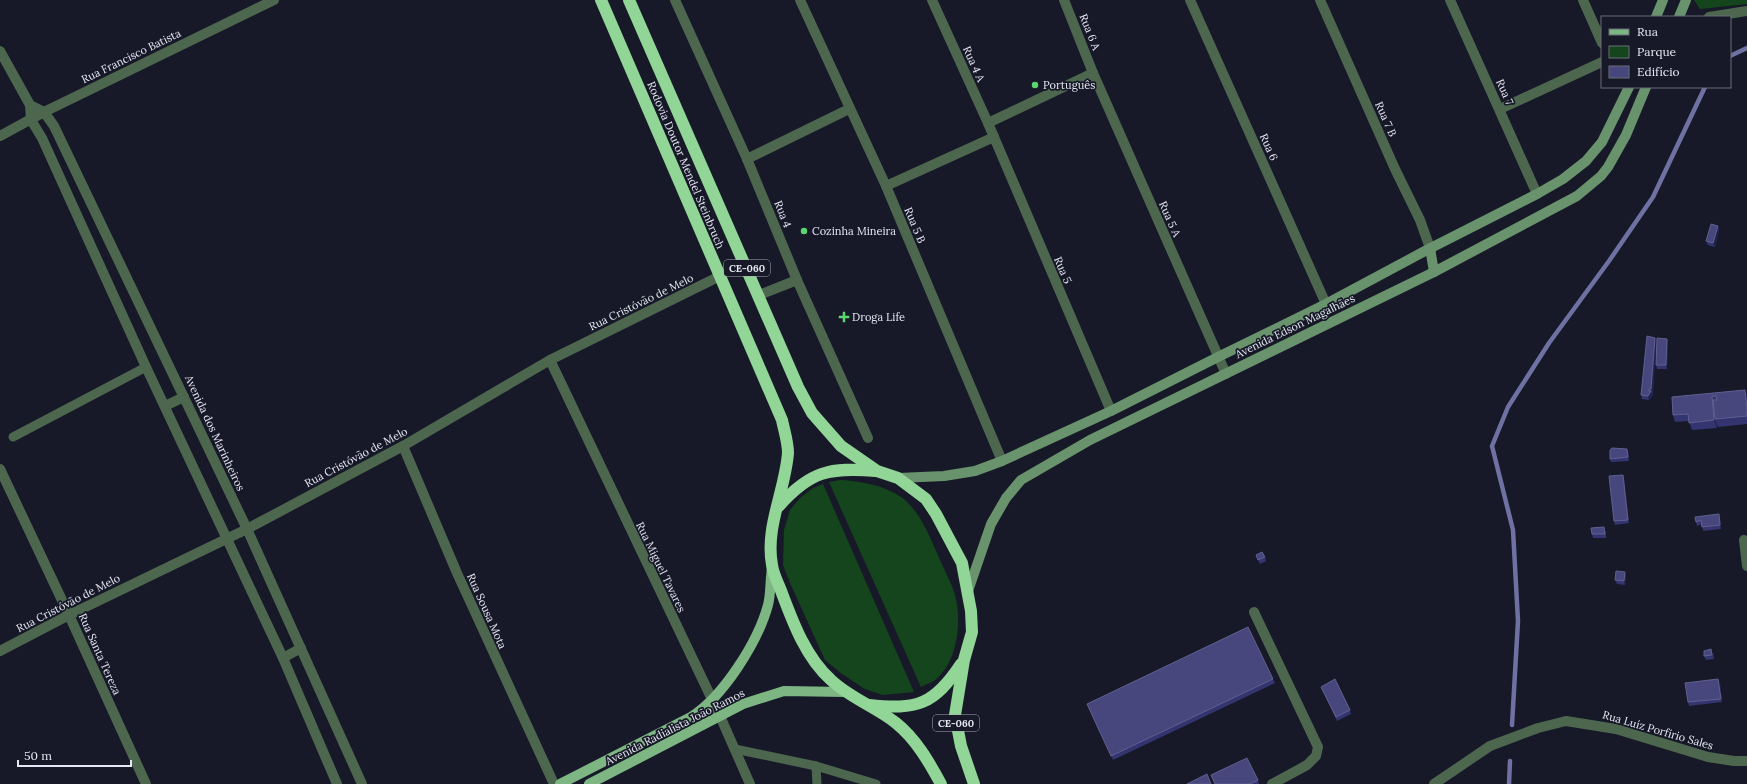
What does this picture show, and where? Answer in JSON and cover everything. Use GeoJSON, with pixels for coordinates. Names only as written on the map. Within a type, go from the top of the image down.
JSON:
{"type":"FeatureCollection","features":[{"type":"Feature","properties":{"kind":"highway","name":"Rodovia Doutor Mendel Steinbruch"},"geometry":{"type":"LineString","coordinates":[[601,0],[782,420],[788,451],[778,507],[771,527],[772,566],[803,641],[818,666],[830,680],[845,692],[866,704]]}},
{"type":"Feature","properties":{"kind":"highway","name":"Rodovia Doutor Mendel Steinbruch"},"geometry":{"type":"LineString","coordinates":[[629,0],[798,387],[812,413],[841,446],[877,471],[898,478],[926,499],[936,514],[962,563],[972,632],[964,660]]}},
{"type":"Feature","properties":{"kind":"highway"},"geometry":{"type":"LineString","coordinates":[[778,507],[794,489],[822,472],[847,468],[877,471]]}},
{"type":"Feature","properties":{"kind":"highway"},"geometry":{"type":"LineString","coordinates":[[866,704],[907,707],[923,703],[945,688],[964,660]]}},
{"type":"Feature","properties":{"kind":"highway","name":"CE-060"},"geometry":{"type":"LineString","coordinates":[[964,660],[955,715],[961,746],[974,784]]}},
{"type":"Feature","properties":{"kind":"highway","name":"CE-060"},"geometry":{"type":"LineString","coordinates":[[866,704],[896,723],[917,744],[940,784]]}},
{"type":"Feature","properties":{"kind":"main road","name":"Avenida Radialista João Ramos"},"geometry":{"type":"LineString","coordinates":[[560,784],[691,717],[704,709],[712,701],[724,688],[753,640],[768,605],[772,566]]}},
{"type":"Feature","properties":{"kind":"main road","name":"Avenida Radialista João Ramos"},"geometry":{"type":"LineString","coordinates":[[589,784],[743,704],[784,691],[845,692]]}},
{"type":"Feature","properties":{"kind":"street","name":"Rua Francisco Batista"},"geometry":{"type":"LineString","coordinates":[[0,136],[44,112],[274,0]]}},
{"type":"Feature","properties":{"kind":"street","name":"Rua 4"},"geometry":{"type":"LineString","coordinates":[[675,0],[748,159],[797,280],[868,438]]}},
{"type":"Feature","properties":{"kind":"street","name":"Rua 5 B"},"geometry":{"type":"LineString","coordinates":[[800,0],[849,109],[886,186],[1002,461]]}},
{"type":"Feature","properties":{"kind":"street","name":"Rua 4 A"},"geometry":{"type":"LineString","coordinates":[[932,0],[994,137]]}},
{"type":"Feature","properties":{"kind":"street","name":"Rua 6 A"},"geometry":{"type":"LineString","coordinates":[[1064,0],[1093,73]]}},
{"type":"Feature","properties":{"kind":"street","name":"Rua 6"},"geometry":{"type":"LineString","coordinates":[[1190,0],[1326,304]]}},
{"type":"Feature","properties":{"kind":"street","name":"Rua 7 B"},"geometry":{"type":"LineString","coordinates":[[1320,0],[1395,169],[1420,220],[1430,248]]}},
{"type":"Feature","properties":{"kind":"street","name":"Rua 7"},"geometry":{"type":"LineString","coordinates":[[1450,0],[1537,194]]}},
{"type":"Feature","properties":{"kind":"street"},"geometry":{"type":"LineString","coordinates":[[1583,0],[1601,41]]}},
{"type":"Feature","properties":{"kind":"street"},"geometry":{"type":"LineString","coordinates":[[1656,16],[1663,0]]}},
{"type":"Feature","properties":{"kind":"street"},"geometry":{"type":"LineString","coordinates":[[1679,16],[1686,0]]}},
{"type":"Feature","properties":{"kind":"street"},"geometry":{"type":"LineString","coordinates":[[1717,16],[1747,12]]}},
{"type":"Feature","properties":{"kind":"street"},"geometry":{"type":"LineString","coordinates":[[0,51],[30,105],[31,120],[42,138],[146,367],[283,658],[337,784]]}},
{"type":"Feature","properties":{"kind":"street"},"geometry":{"type":"LineString","coordinates":[[1500,109],[1601,62]]}},
{"type":"Feature","properties":{"kind":"street"},"geometry":{"type":"LineString","coordinates":[[988,122],[1093,73]]}},
{"type":"Feature","properties":{"kind":"street","name":"Rua 5 A"},"geometry":{"type":"LineString","coordinates":[[1093,73],[1226,374]]}},
{"type":"Feature","properties":{"kind":"street","name":"Avenida Edson Magalhães"},"geometry":{"type":"LineString","coordinates":[[898,478],[944,476],[975,471],[1002,461],[1111,411],[1326,304],[1430,248],[1537,194],[1563,180],[1586,161],[1602,142],[1629,88]]}},
{"type":"Feature","properties":{"kind":"street","name":"Avenida Edson Magalhães"},"geometry":{"type":"LineString","coordinates":[[967,594],[991,524],[1006,498],[1021,480],[1090,440],[1434,272],[1577,196],[1604,172],[1626,135],[1646,88]]}},
{"type":"Feature","properties":{"kind":"street"},"geometry":{"type":"LineString","coordinates":[[30,105],[44,112]]}},
{"type":"Feature","properties":{"kind":"street"},"geometry":{"type":"LineString","coordinates":[[748,159],[849,109]]}},
{"type":"Feature","properties":{"kind":"street","name":"Avenida dos Marinheiros"},"geometry":{"type":"LineString","coordinates":[[44,112],[57,133],[247,530],[362,784]]}},
{"type":"Feature","properties":{"kind":"street"},"geometry":{"type":"LineString","coordinates":[[886,186],[994,137]]}},
{"type":"Feature","properties":{"kind":"street","name":"Rua 5"},"geometry":{"type":"LineString","coordinates":[[994,137],[1111,411]]}},
{"type":"Feature","properties":{"kind":"street"},"geometry":{"type":"LineString","coordinates":[[1430,248],[1434,272]]}},
{"type":"Feature","properties":{"kind":"street","name":"Rua Cristóvão de Melo"},"geometry":{"type":"LineString","coordinates":[[0,651],[69,615],[247,530],[403,446],[550,360],[720,276]]}},
{"type":"Feature","properties":{"kind":"street"},"geometry":{"type":"LineString","coordinates":[[759,295],[797,280]]}},
{"type":"Feature","properties":{"kind":"street","name":"Rua Miguel Tavares"},"geometry":{"type":"LineString","coordinates":[[550,360],[720,716],[750,784]]}},
{"type":"Feature","properties":{"kind":"street"},"geometry":{"type":"LineString","coordinates":[[165,406],[184,397]]}},
{"type":"Feature","properties":{"kind":"street","name":"Rua Sousa Mota"},"geometry":{"type":"LineString","coordinates":[[403,446],[460,580],[554,784]]}},
{"type":"Feature","properties":{"kind":"street","name":"Rua Santa Tereza"},"geometry":{"type":"LineString","coordinates":[[0,469],[69,615],[146,784]]}},
{"type":"Feature","properties":{"kind":"street"},"geometry":{"type":"LineString","coordinates":[[1744,540],[1747,566]]}},
{"type":"Feature","properties":{"kind":"street"},"geometry":{"type":"LineString","coordinates":[[1254,612],[1318,747],[1316,756],[1307,765],[1272,784]]}},
{"type":"Feature","properties":{"kind":"street"},"geometry":{"type":"LineString","coordinates":[[283,658],[301,648]]}},
{"type":"Feature","properties":{"kind":"street","name":"Rua Luíz Porfírio Sales"},"geometry":{"type":"LineString","coordinates":[[1434,784],[1490,746],[1538,728],[1566,721],[1616,729],[1708,757],[1734,761],[1747,761]]}},
{"type":"Feature","properties":{"kind":"lane"},"geometry":{"type":"LineString","coordinates":[[13,437],[146,367]]}},
{"type":"Feature","properties":{"kind":"lane"},"geometry":{"type":"LineString","coordinates":[[735,749],[816,766],[876,784]]}},
{"type":"Feature","properties":{"kind":"lane"},"geometry":{"type":"LineString","coordinates":[[816,766],[817,784]]}},
{"type":"Feature","properties":{"kind":"green space"},"geometry":{"type":"Polygon","coordinates":[[[1694,0],[1747,0],[1747,4],[1700,9],[1694,0]]]}},
{"type":"Feature","properties":{"kind":"green space"},"geometry":{"type":"Polygon","coordinates":[[[840,480],[856,481],[887,489],[907,502],[922,522],[951,584],[955,595],[958,617],[958,629],[953,652],[949,663],[943,672],[935,680],[921,687],[829,482],[840,480]]]}},
{"type":"Feature","properties":{"kind":"green space"},"geometry":{"type":"Polygon","coordinates":[[[823,484],[914,692],[883,695],[865,689],[842,674],[825,660],[790,583],[783,565],[784,530],[790,510],[800,498],[813,488],[823,484]]]}},
{"type":"Feature","properties":{"kind":"building"},"geometry":{"type":"Polygon","coordinates":[[[1711,224],[1718,226],[1713,243],[1706,241],[1711,224]]]}},
{"type":"Feature","properties":{"kind":"building"},"geometry":{"type":"Polygon","coordinates":[[[1647,336],[1655,338],[1651,389],[1649,389],[1649,391],[1651,391],[1648,396],[1641,395],[1647,336]]]}},
{"type":"Feature","properties":{"kind":"building"},"geometry":{"type":"Polygon","coordinates":[[[1657,338],[1667,339],[1666,365],[1656,365],[1657,338]]]}},
{"type":"Feature","properties":{"kind":"building"},"geometry":{"type":"Polygon","coordinates":[[[1745,390],[1747,416],[1715,419],[1713,400],[1717,400],[1716,396],[1712,396],[1714,420],[1689,423],[1688,414],[1673,415],[1672,397],[1745,390]]]}},
{"type":"Feature","properties":{"kind":"building"},"geometry":{"type":"Polygon","coordinates":[[[1612,448],[1627,449],[1628,457],[1610,459],[1610,450],[1612,448]]]}},
{"type":"Feature","properties":{"kind":"building"},"geometry":{"type":"Polygon","coordinates":[[[1623,475],[1628,520],[1614,521],[1609,476],[1623,475]]]}},
{"type":"Feature","properties":{"kind":"building"},"geometry":{"type":"Polygon","coordinates":[[[1719,514],[1720,525],[1702,527],[1701,520],[1696,522],[1695,517],[1719,514]]]}},
{"type":"Feature","properties":{"kind":"building"},"geometry":{"type":"Polygon","coordinates":[[[1604,527],[1605,534],[1592,534],[1591,528],[1604,527]]]}},
{"type":"Feature","properties":{"kind":"building"},"geometry":{"type":"Polygon","coordinates":[[[1262,552],[1265,557],[1258,560],[1256,555],[1262,552]]]}},
{"type":"Feature","properties":{"kind":"building"},"geometry":{"type":"Polygon","coordinates":[[[1616,571],[1625,572],[1624,581],[1615,580],[1616,571]]]}},
{"type":"Feature","properties":{"kind":"building"},"geometry":{"type":"Polygon","coordinates":[[[1248,627],[1273,679],[1111,756],[1087,704],[1248,627]]]}},
{"type":"Feature","properties":{"kind":"building"},"geometry":{"type":"Polygon","coordinates":[[[1711,649],[1712,655],[1704,656],[1704,651],[1711,649]]]}},
{"type":"Feature","properties":{"kind":"building"},"geometry":{"type":"Polygon","coordinates":[[[1335,679],[1350,710],[1336,717],[1321,687],[1335,679]]]}},
{"type":"Feature","properties":{"kind":"building"},"geometry":{"type":"Polygon","coordinates":[[[1718,679],[1721,699],[1688,702],[1685,683],[1718,679]]]}},
{"type":"Feature","properties":{"kind":"building"},"geometry":{"type":"Polygon","coordinates":[[[1247,758],[1258,780],[1250,784],[1215,784],[1211,775],[1247,758]]]}},
{"type":"Feature","properties":{"kind":"building"},"geometry":{"type":"Polygon","coordinates":[[[1207,774],[1211,784],[1187,784],[1207,774]]]}},
{"type":"Feature","properties":{"kind":"waterway"},"geometry":{"type":"LineString","coordinates":[[1731,56],[1747,48]]}},
{"type":"Feature","properties":{"kind":"waterway"},"geometry":{"type":"LineString","coordinates":[[1512,725],[1518,621],[1513,530],[1492,446],[1508,407],[1549,343],[1609,261],[1653,197],[1705,88]]}},
{"type":"Feature","properties":{"kind":"waterway"},"geometry":{"type":"LineString","coordinates":[[1509,784],[1510,761]]}},
{"type":"Feature","properties":{"kind":"place","name":"Português"},"geometry":{"type":"Point","coordinates":[1035,85]}},
{"type":"Feature","properties":{"kind":"place","name":"Cozinha Mineira"},"geometry":{"type":"Point","coordinates":[804,231]}},
{"type":"Feature","properties":{"kind":"place","name":"Droga Life"},"geometry":{"type":"Point","coordinates":[844,317]}}]}
